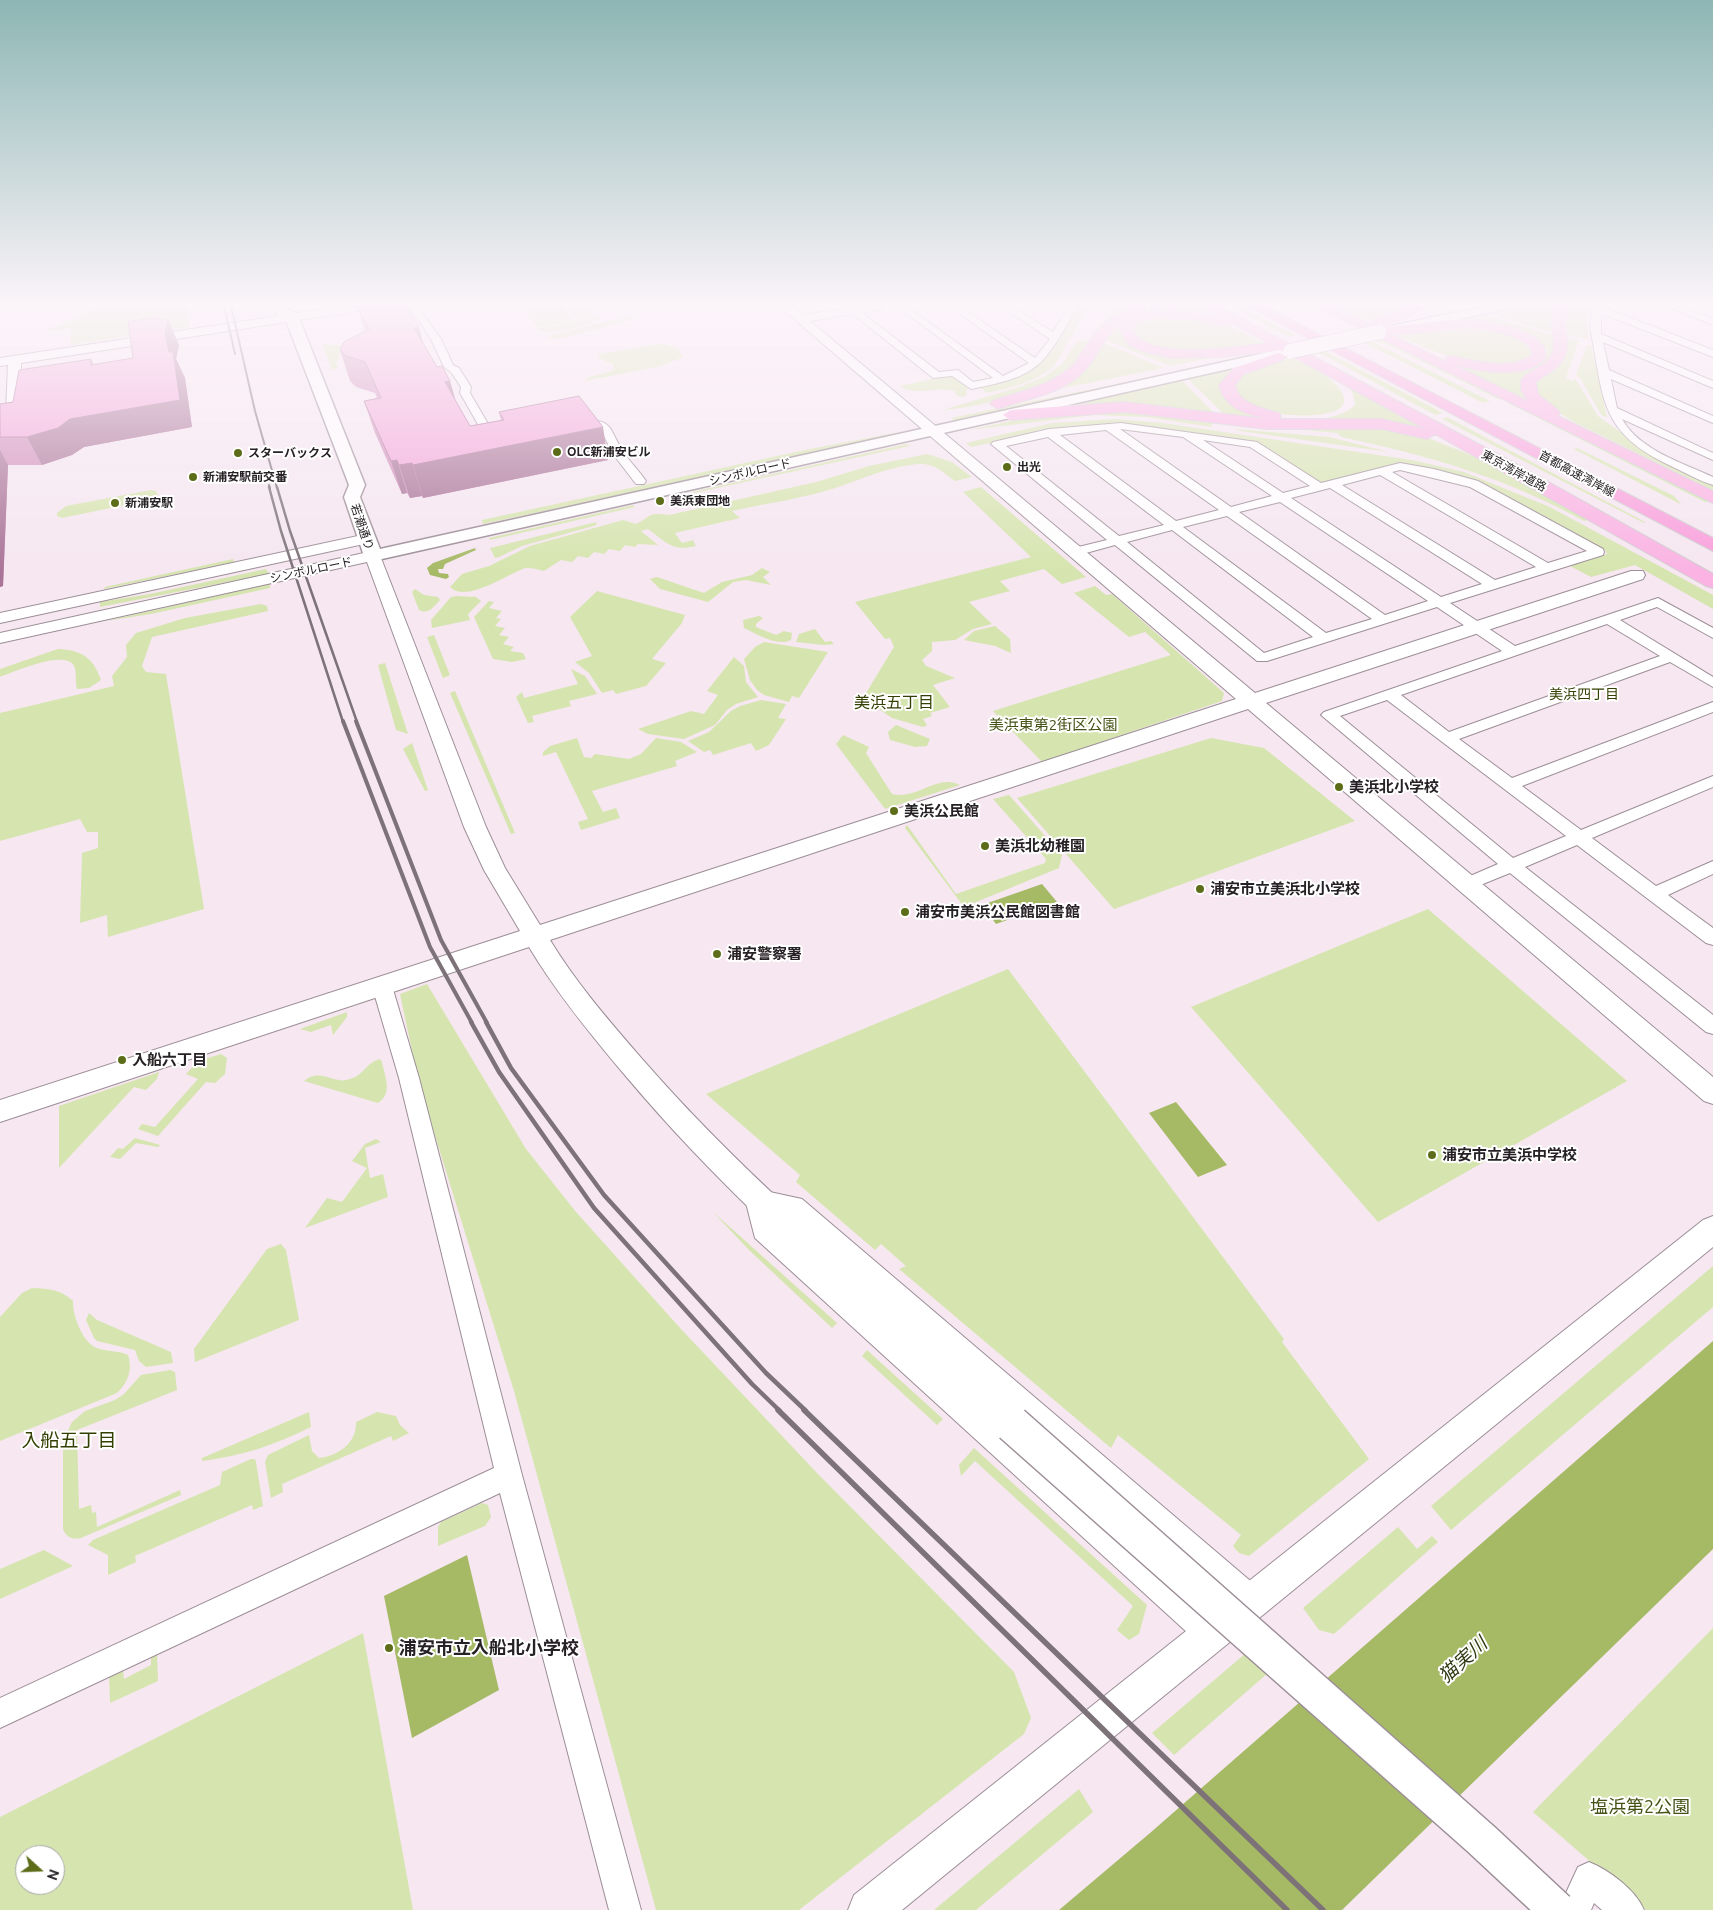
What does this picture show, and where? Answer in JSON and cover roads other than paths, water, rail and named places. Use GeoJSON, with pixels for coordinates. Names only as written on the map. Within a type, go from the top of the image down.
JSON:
{"type":"FeatureCollection","features":[{"type":"Feature","properties":{"kind":"highway"},"geometry":{"type":"LineString","coordinates":[[998,404],[1022,395]]}},
{"type":"Feature","properties":{"kind":"highway"},"geometry":{"type":"LineString","coordinates":[[1230,395],[1255,411],[1285,418],[1314,418],[1333,414],[1347,403],[1345,395]]}},
{"type":"Feature","properties":{"kind":"highway","name":"東京湾岸道路"},"geometry":{"type":"LineString","coordinates":[[1375,395],[1514,470],[1713,582]]}},
{"type":"Feature","properties":{"kind":"highway","name":"首都高速湾岸線"},"geometry":{"type":"LineString","coordinates":[[1426,395],[1713,545]]}},
{"type":"Feature","properties":{"kind":"highway","name":"首都高速湾岸線"},"geometry":{"type":"LineString","coordinates":[[1452,395],[1713,529]]}},
{"type":"Feature","properties":{"kind":"highway"},"geometry":{"type":"LineString","coordinates":[[1504,395],[1713,498]]}},
{"type":"Feature","properties":{"kind":"highway"},"geometry":{"type":"LineString","coordinates":[[1532,395],[1545,408],[1606,446]]}},
{"type":"Feature","properties":{"kind":"highway"},"geometry":{"type":"LineString","coordinates":[[1011,415],[1086,408],[1125,407],[1266,424],[1382,424],[1433,436],[1514,470]]}},
{"type":"Feature","properties":{"kind":"main road","name":"若潮通り"},"geometry":{"type":"LineString","coordinates":[[318,395],[357,485],[346,493],[370,548]]}},
{"type":"Feature","properties":{"kind":"main road","name":"シンボルロード"},"geometry":{"type":"LineString","coordinates":[[370,548],[926,426],[998,404],[1050,395]]}},
{"type":"Feature","properties":{"kind":"main road","name":"シンボルロード"},"geometry":{"type":"LineString","coordinates":[[508,509],[640,481],[926,426],[1011,415],[1087,395]]}},
{"type":"Feature","properties":{"kind":"main road","name":"シンボルロード"},"geometry":{"type":"LineString","coordinates":[[370,548],[386,535]]}},
{"type":"Feature","properties":{"kind":"street"},"geometry":{"type":"LineString","coordinates":[[0,425],[10,418],[14,411],[14,395]]}},
{"type":"Feature","properties":{"kind":"street"},"geometry":{"type":"LineString","coordinates":[[466,395],[487,431],[496,436],[513,436]]}},
{"type":"Feature","properties":{"kind":"street"},"geometry":{"type":"LineString","coordinates":[[890,395],[1713,1093]]}},
{"type":"Feature","properties":{"kind":"street"},"geometry":{"type":"LineString","coordinates":[[1609,395],[1612,410],[1625,431],[1638,441],[1713,481]]}},
{"type":"Feature","properties":{"kind":"street"},"geometry":{"type":"LineString","coordinates":[[1657,395],[1713,420]]}},
{"type":"Feature","properties":{"kind":"street"},"geometry":{"type":"LineString","coordinates":[[1612,410],[1713,457]]}},
{"type":"Feature","properties":{"kind":"street"},"geometry":{"type":"LineString","coordinates":[[564,425],[591,422],[603,426],[619,454],[640,481]]}},
{"type":"Feature","properties":{"kind":"street"},"geometry":{"type":"LineString","coordinates":[[1074,552],[1117,541],[1174,526],[1229,512],[1319,488],[1332,484],[1400,466],[1434,472],[1474,484],[1598,552],[1262,658],[1117,541],[997,444],[1049,432],[1108,426],[1139,427],[1253,444],[1319,488]]}},
{"type":"Feature","properties":{"kind":"street"},"geometry":{"type":"LineString","coordinates":[[1108,426],[1383,620]]}},
{"type":"Feature","properties":{"kind":"street"},"geometry":{"type":"LineString","coordinates":[[1049,432],[1323,638]]}},
{"type":"Feature","properties":{"kind":"street"},"geometry":{"type":"LineString","coordinates":[[1186,434],[1514,652]]}},
{"type":"Feature","properties":{"kind":"street"},"geometry":{"type":"LineString","coordinates":[[1382,471],[1547,568]]}},
{"type":"Feature","properties":{"kind":"street"},"geometry":{"type":"LineString","coordinates":[[1332,484],[1493,585]]}},
{"type":"Feature","properties":{"kind":"street"},"geometry":{"type":"LineString","coordinates":[[370,548],[464,801],[495,869],[535,936],[572,991],[632,1067],[713,1156],[756,1199],[1474,1834],[1557,1910]]}},
{"type":"Feature","properties":{"kind":"street","name":"シンボルロード"},"geometry":{"type":"LineString","coordinates":[[0,618],[370,548]]}},
{"type":"Feature","properties":{"kind":"street","name":"シンボルロード"},"geometry":{"type":"LineString","coordinates":[[0,638],[370,548]]}},
{"type":"Feature","properties":{"kind":"street"},"geometry":{"type":"LineString","coordinates":[[0,1111],[1637,575]]}},
{"type":"Feature","properties":{"kind":"street"},"geometry":{"type":"LineString","coordinates":[[1713,634],[1658,602],[1329,715],[1511,865],[1713,1026]]}},
{"type":"Feature","properties":{"kind":"street"},"geometry":{"type":"LineString","coordinates":[[1608,619],[1713,683]]}},
{"type":"Feature","properties":{"kind":"street"},"geometry":{"type":"LineString","coordinates":[[1447,738],[1671,657]]}},
{"type":"Feature","properties":{"kind":"street"},"geometry":{"type":"LineString","coordinates":[[1389,694],[1713,938]]}},
{"type":"Feature","properties":{"kind":"street"},"geometry":{"type":"LineString","coordinates":[[1510,785],[1713,707]]}},
{"type":"Feature","properties":{"kind":"street"},"geometry":{"type":"LineString","coordinates":[[1467,884],[1713,781]]}},
{"type":"Feature","properties":{"kind":"street"},"geometry":{"type":"LineString","coordinates":[[1654,894],[1713,867]]}},
{"type":"Feature","properties":{"kind":"street"},"geometry":{"type":"LineString","coordinates":[[382,986],[412,1088],[509,1475],[625,1910]]}},
{"type":"Feature","properties":{"kind":"street"},"geometry":{"type":"LineString","coordinates":[[756,1199],[794,1206],[1251,1600]]}},
{"type":"Feature","properties":{"kind":"street"},"geometry":{"type":"LineString","coordinates":[[756,1199],[763,1231],[790,1257],[1211,1635]]}},
{"type":"Feature","properties":{"kind":"street"},"geometry":{"type":"LineString","coordinates":[[869,1910],[1713,1229]]}},
{"type":"Feature","properties":{"kind":"street"},"geometry":{"type":"LineString","coordinates":[[0,1713],[509,1475]]}},
{"type":"Feature","properties":{"kind":"street"},"geometry":{"type":"LineString","coordinates":[[1574,1910],[1590,1878],[1628,1910]]}},
{"type":"Feature","properties":{"kind":"water"},"geometry":{"type":"Polygon","coordinates":[[[475,548],[476,550],[445,564],[443,569],[438,569],[439,573],[448,574],[449,577],[446,579],[430,575],[427,568],[433,563],[475,548]]]}},
{"type":"Feature","properties":{"kind":"water"},"geometry":{"type":"Polygon","coordinates":[[[1042,884],[1057,902],[996,924],[982,905],[1042,884]]]}},
{"type":"Feature","properties":{"kind":"water"},"geometry":{"type":"Polygon","coordinates":[[[1176,1102],[1227,1165],[1198,1177],[1149,1113],[1176,1102]]]}},
{"type":"Feature","properties":{"kind":"water","name":"猫実川"},"geometry":{"type":"Polygon","coordinates":[[[1713,1341],[1713,1549],[1342,1910],[1059,1910],[1150,1833],[1713,1341]]]}},
{"type":"Feature","properties":{"kind":"water"},"geometry":{"type":"Polygon","coordinates":[[[467,1555],[499,1690],[412,1738],[384,1596],[467,1555]]]}},
{"type":"Feature","properties":{"kind":"railway"},"geometry":{"type":"LineString","coordinates":[[251,395],[277,488]]}},
{"type":"Feature","properties":{"kind":"railway"},"geometry":{"type":"LineString","coordinates":[[269,487],[281,531],[343,722]]}},
{"type":"Feature","properties":{"kind":"railway"},"geometry":{"type":"LineString","coordinates":[[277,487],[290,531],[357,722]]}},
{"type":"Feature","properties":{"kind":"railway"},"geometry":{"type":"LineString","coordinates":[[343,721],[430,947],[472,1023]]}},
{"type":"Feature","properties":{"kind":"railway"},"geometry":{"type":"LineString","coordinates":[[356,721],[441,940],[487,1023]]}},
{"type":"Feature","properties":{"kind":"railway"},"geometry":{"type":"LineString","coordinates":[[471,1022],[499,1072],[594,1208],[752,1384],[780,1411]]}},
{"type":"Feature","properties":{"kind":"railway"},"geometry":{"type":"LineString","coordinates":[[486,1022],[511,1068],[604,1195],[766,1373],[806,1411]]}},
{"type":"Feature","properties":{"kind":"railway"},"geometry":{"type":"LineString","coordinates":[[778,1410],[1287,1910]]}},
{"type":"Feature","properties":{"kind":"railway"},"geometry":{"type":"LineString","coordinates":[[804,1410],[1323,1910]]}},
{"type":"Feature","properties":{"kind":"place","name":"OLC新浦安ビル"},"geometry":{"type":"Point","coordinates":[557,452]}},
{"type":"Feature","properties":{"kind":"place","name":"スターバックス"},"geometry":{"type":"Point","coordinates":[238,453]}},
{"type":"Feature","properties":{"kind":"place","name":"出光"},"geometry":{"type":"Point","coordinates":[1007,467]}},
{"type":"Feature","properties":{"kind":"place","name":"新浦安駅前交番"},"geometry":{"type":"Point","coordinates":[193,477]}},
{"type":"Feature","properties":{"kind":"place","name":"美浜東団地"},"geometry":{"type":"Point","coordinates":[660,501]}},
{"type":"Feature","properties":{"kind":"place","name":"新浦安駅"},"geometry":{"type":"Point","coordinates":[115,503]}},
{"type":"Feature","properties":{"kind":"place","name":"美浜北小学校"},"geometry":{"type":"Point","coordinates":[1339,787]}},
{"type":"Feature","properties":{"kind":"place","name":"美浜公民館"},"geometry":{"type":"Point","coordinates":[894,811]}},
{"type":"Feature","properties":{"kind":"place","name":"美浜北幼稚園"},"geometry":{"type":"Point","coordinates":[985,846]}},
{"type":"Feature","properties":{"kind":"place","name":"浦安市立美浜北小学校"},"geometry":{"type":"Point","coordinates":[1200,889]}},
{"type":"Feature","properties":{"kind":"place","name":"浦安市美浜公民館図書館"},"geometry":{"type":"Point","coordinates":[905,912]}},
{"type":"Feature","properties":{"kind":"place","name":"浦安警察署"},"geometry":{"type":"Point","coordinates":[717,954]}},
{"type":"Feature","properties":{"kind":"place","name":"入船六丁目"},"geometry":{"type":"Point","coordinates":[122,1060]}},
{"type":"Feature","properties":{"kind":"place","name":"浦安市立美浜中学校"},"geometry":{"type":"Point","coordinates":[1432,1155]}},
{"type":"Feature","properties":{"kind":"place","name":"浦安市立入船北小学校"},"geometry":{"type":"Point","coordinates":[389,1648]}},
{"type":"Feature","properties":{"kind":"district","name":"美浜四丁目"},"geometry":{"type":"Point","coordinates":[1584,694]}},
{"type":"Feature","properties":{"kind":"district","name":"美浜五丁目"},"geometry":{"type":"Point","coordinates":[894,703]}},
{"type":"Feature","properties":{"kind":"district","name":"入船五丁目"},"geometry":{"type":"Point","coordinates":[69,1441]}},
{"type":"Feature","properties":{"kind":"park label","name":"美浜東第2街区公園"},"geometry":{"type":"Point","coordinates":[1053,725]}},
{"type":"Feature","properties":{"kind":"park label","name":"塩浜第2公園"},"geometry":{"type":"Point","coordinates":[1640,1807]}}]}
